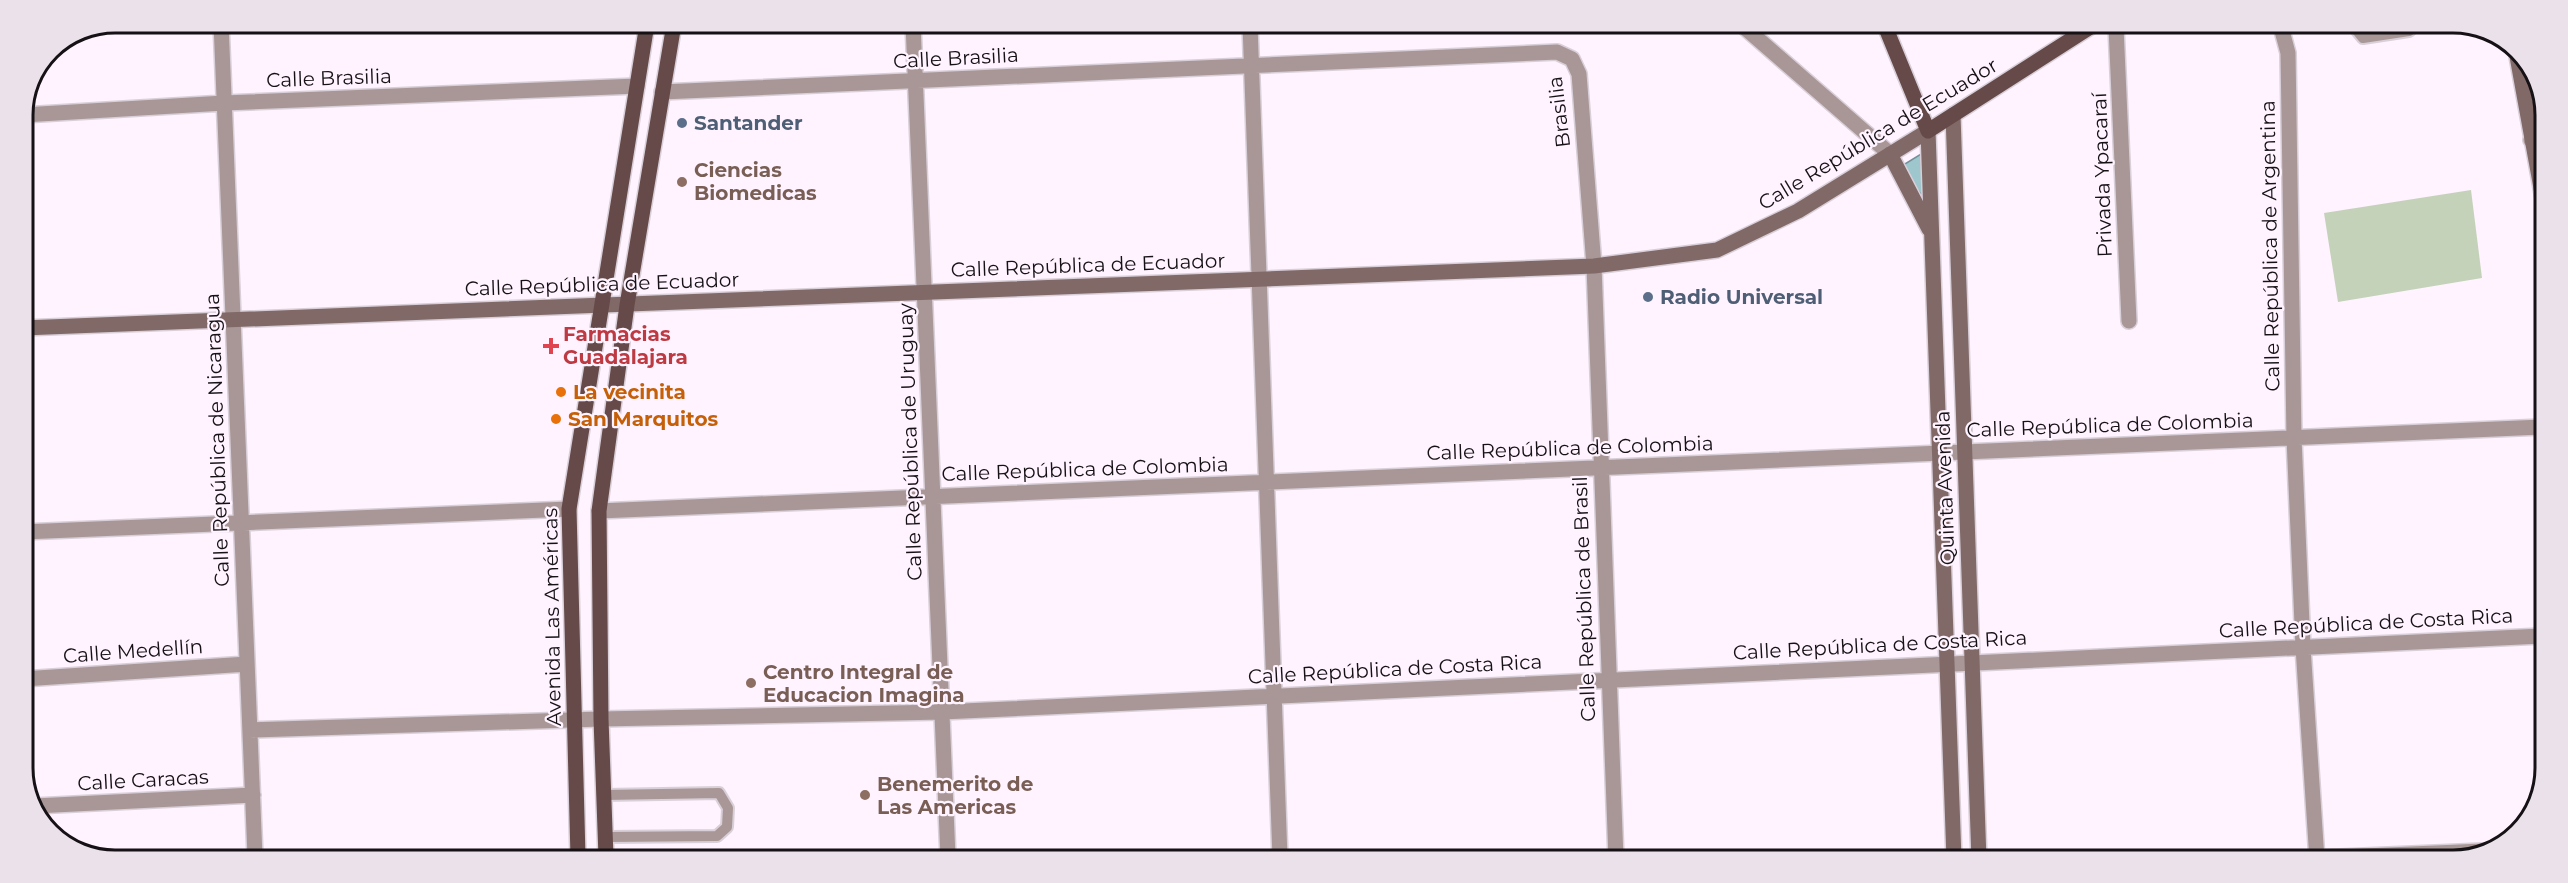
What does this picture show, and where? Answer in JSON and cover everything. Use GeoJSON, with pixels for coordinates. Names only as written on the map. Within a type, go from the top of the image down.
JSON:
{"type":"FeatureCollection","features":[{"type":"Feature","properties":{"kind":"main road","name":"Avenida Las Américas"},"geometry":{"type":"LineString","coordinates":[[579,850],[569,510],[646,33]]}},
{"type":"Feature","properties":{"kind":"main road"},"geometry":{"type":"LineString","coordinates":[[606,850],[601,719],[599,511],[627,304],[672,33]]}},
{"type":"Feature","properties":{"kind":"main road"},"geometry":{"type":"LineString","coordinates":[[1888,33],[1928,131]]}},
{"type":"Feature","properties":{"kind":"main road","name":"Calle República de Ecuador"},"geometry":{"type":"LineString","coordinates":[[1928,131],[2083,33]]}},
{"type":"Feature","properties":{"kind":"street","name":"Calle República de Nicaragua"},"geometry":{"type":"LineString","coordinates":[[221,33],[255,850]]}},
{"type":"Feature","properties":{"kind":"street","name":"Calle República de Uruguay"},"geometry":{"type":"LineString","coordinates":[[913,33],[948,850]]}},
{"type":"Feature","properties":{"kind":"street"},"geometry":{"type":"LineString","coordinates":[[1251,33],[1280,850]]}},
{"type":"Feature","properties":{"kind":"street"},"geometry":{"type":"LineString","coordinates":[[1751,33],[1890,154],[1932,234]]}},
{"type":"Feature","properties":{"kind":"street","name":"Privada Ypacaraí"},"geometry":{"type":"LineString","coordinates":[[2116,33],[2129,321]]}},
{"type":"Feature","properties":{"kind":"street","name":"Calle República de Argentina"},"geometry":{"type":"LineString","coordinates":[[2283,33],[2288,53],[2294,438],[2303,647],[2316,850]]}},
{"type":"Feature","properties":{"kind":"street","name":"Brasilia"},"geometry":{"type":"LineString","coordinates":[[1253,66],[1557,52],[1572,59],[1579,74],[1594,266]]}},
{"type":"Feature","properties":{"kind":"street","name":"Calle Brasilia"},"geometry":{"type":"LineString","coordinates":[[662,92],[1253,66]]}},
{"type":"Feature","properties":{"kind":"street"},"geometry":{"type":"LineString","coordinates":[[2521,69],[2535,125]]}},
{"type":"Feature","properties":{"kind":"street","name":"Calle Brasilia"},"geometry":{"type":"LineString","coordinates":[[33,114],[224,103],[637,86]]}},
{"type":"Feature","properties":{"kind":"street","name":"Quinta Avenida"},"geometry":{"type":"LineString","coordinates":[[1953,115],[1979,850]]}},
{"type":"Feature","properties":{"kind":"street","name":"Calle República de Ecuador"},"geometry":{"type":"LineString","coordinates":[[33,328],[1594,266],[1717,250],[1798,211],[1928,131]]}},
{"type":"Feature","properties":{"kind":"street","name":"Quinta Avenida"},"geometry":{"type":"LineString","coordinates":[[1928,131],[1954,850]]}},
{"type":"Feature","properties":{"kind":"street","name":"Calle República de Brasil"},"geometry":{"type":"LineString","coordinates":[[1594,266],[1616,850]]}},
{"type":"Feature","properties":{"kind":"street","name":"Calle República de Colombia"},"geometry":{"type":"LineString","coordinates":[[599,511],[2535,427]]}},
{"type":"Feature","properties":{"kind":"street"},"geometry":{"type":"LineString","coordinates":[[33,532],[569,510]]}},
{"type":"Feature","properties":{"kind":"street","name":"Calle República de Costa Rica"},"geometry":{"type":"LineString","coordinates":[[250,730],[601,719],[942,712],[2535,636]]}},
{"type":"Feature","properties":{"kind":"street","name":"Calle Medellín"},"geometry":{"type":"LineString","coordinates":[[33,678],[247,664]]}},
{"type":"Feature","properties":{"kind":"street","name":"Calle Caracas"},"geometry":{"type":"LineString","coordinates":[[42,806],[253,795]]}},
{"type":"Feature","properties":{"kind":"lane"},"geometry":{"type":"LineString","coordinates":[[2359,33],[2363,38],[2396,33]]}},
{"type":"Feature","properties":{"kind":"lane"},"geometry":{"type":"LineString","coordinates":[[604,795],[719,793],[728,808],[727,827],[717,836],[606,837]]}},
{"type":"Feature","properties":{"kind":"green space"},"geometry":{"type":"Polygon","coordinates":[[[2471,190],[2482,278],[2338,302],[2324,213],[2471,190]]]}},
{"type":"Feature","properties":{"kind":"water"},"geometry":{"type":"Polygon","coordinates":[[[1921,154],[1923,197],[1900,167],[1921,154]]]}},
{"type":"Feature","properties":{"kind":"place","name":"Santander"},"geometry":{"type":"Point","coordinates":[682,123]}},
{"type":"Feature","properties":{"kind":"place","name":"Ciencias Biomedicas"},"geometry":{"type":"Point","coordinates":[682,182]}},
{"type":"Feature","properties":{"kind":"place","name":"Radio Universal"},"geometry":{"type":"Point","coordinates":[1648,297]}},
{"type":"Feature","properties":{"kind":"place","name":"Farmacias Guadalajara"},"geometry":{"type":"Point","coordinates":[551,346]}},
{"type":"Feature","properties":{"kind":"place","name":"La vecinita"},"geometry":{"type":"Point","coordinates":[561,392]}},
{"type":"Feature","properties":{"kind":"place","name":"San Marquitos"},"geometry":{"type":"Point","coordinates":[556,419]}},
{"type":"Feature","properties":{"kind":"place","name":"Centro Integral de Educacion Imagina"},"geometry":{"type":"Point","coordinates":[751,683]}},
{"type":"Feature","properties":{"kind":"place","name":"Benemerito de Las Americas"},"geometry":{"type":"Point","coordinates":[865,795]}}]}
